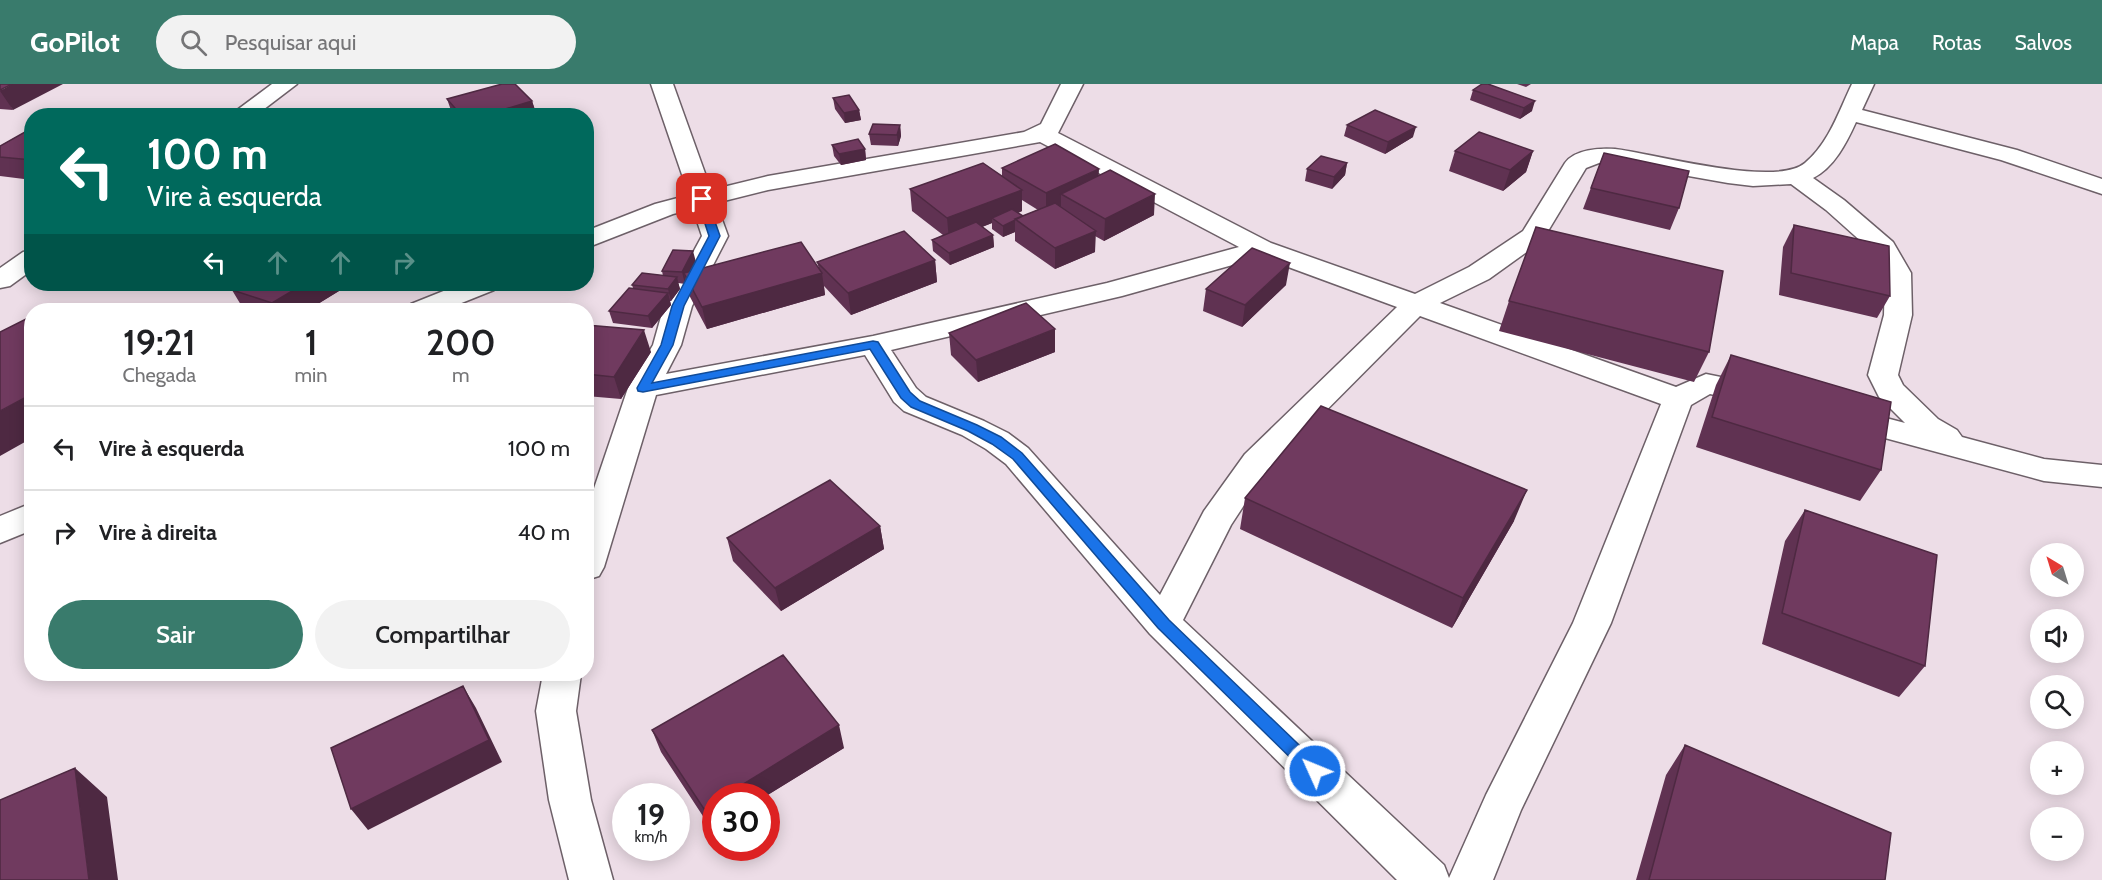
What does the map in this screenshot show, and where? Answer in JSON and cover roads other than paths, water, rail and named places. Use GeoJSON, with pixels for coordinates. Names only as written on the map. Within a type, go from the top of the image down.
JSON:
{"type":"FeatureCollection","features":[{"type":"Feature","properties":{"kind":"street"},"geometry":{"type":"LineString","coordinates":[[252,108],[286,84]]}},
{"type":"Feature","properties":{"kind":"street"},"geometry":{"type":"LineString","coordinates":[[594,542],[643,388],[667,345],[678,306],[715,236],[662,84]]}},
{"type":"Feature","properties":{"kind":"street"},"geometry":{"type":"LineString","coordinates":[[594,237],[654,213],[768,183],[996,145],[1042,134],[1050,128],[1072,84]]}},
{"type":"Feature","properties":{"kind":"street"},"geometry":{"type":"LineString","coordinates":[[1163,624],[1216,520],[1256,462],[1415,305],[1479,273],[1533,236],[1577,164],[1587,158],[1614,156],[1753,179],[1798,178],[1822,159],[1850,114],[1863,84]]}},
{"type":"Feature","properties":{"kind":"street"},"geometry":{"type":"LineString","coordinates":[[1850,114],[2017,156],[2102,187]]}},
{"type":"Feature","properties":{"kind":"street"},"geometry":{"type":"LineString","coordinates":[[1042,134],[1263,249],[1325,269],[1415,305],[1678,399]]}},
{"type":"Feature","properties":{"kind":"street"},"geometry":{"type":"LineString","coordinates":[[1798,178],[1835,205],[1884,248],[1898,273],[1898,315],[1883,375],[1890,390],[1927,426],[1968,450]]}},
{"type":"Feature","properties":{"kind":"street"},"geometry":{"type":"LineString","coordinates":[[643,388],[873,345],[1112,290],[1263,249]]}},
{"type":"Feature","properties":{"kind":"street"},"geometry":{"type":"LineString","coordinates":[[3,276],[24,263]]}},
{"type":"Feature","properties":{"kind":"street"},"geometry":{"type":"LineString","coordinates":[[438,303],[467,291]]}},
{"type":"Feature","properties":{"kind":"street"},"geometry":{"type":"LineString","coordinates":[[873,345],[905,395],[915,404],[973,428],[997,441],[1017,456],[1163,624],[1428,880]]}},
{"type":"Feature","properties":{"kind":"street"},"geometry":{"type":"LineString","coordinates":[[1471,880],[1501,808],[1592,623],[1678,399],[1706,384],[1739,388],[2044,470],[2102,476]]}},
{"type":"Feature","properties":{"kind":"street"},"geometry":{"type":"LineString","coordinates":[[0,531],[24,519]]}},
{"type":"Feature","properties":{"kind":"street"},"geometry":{"type":"LineString","coordinates":[[561,681],[556,711],[570,800],[591,880]]}}]}
